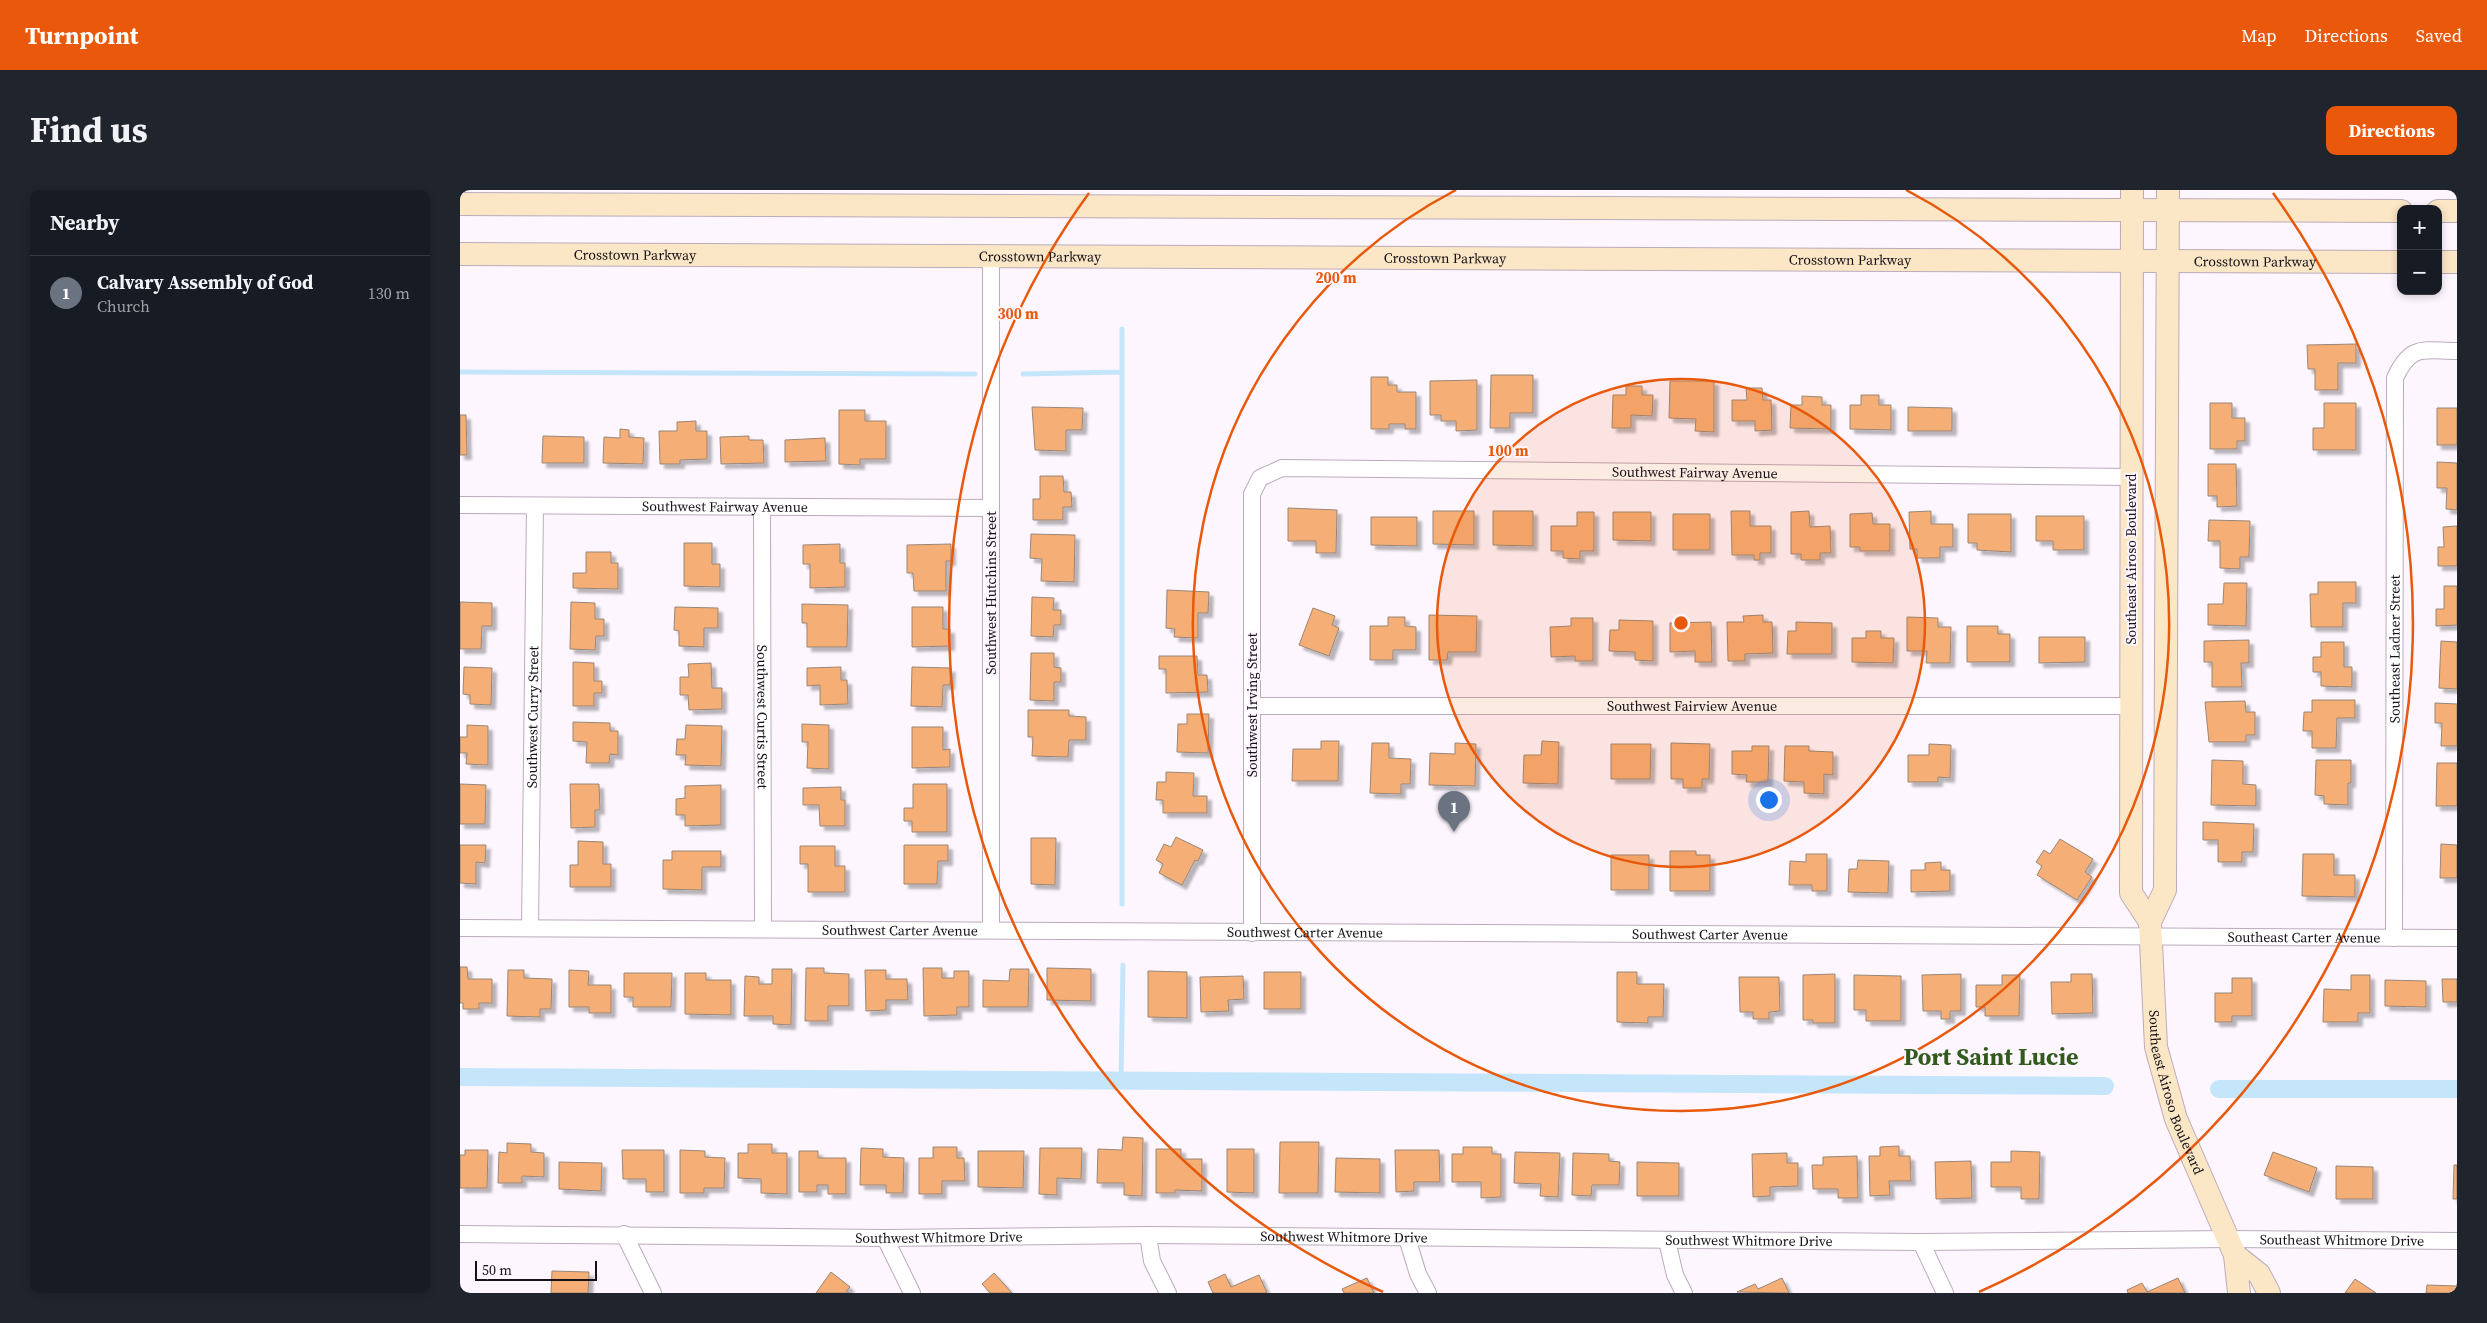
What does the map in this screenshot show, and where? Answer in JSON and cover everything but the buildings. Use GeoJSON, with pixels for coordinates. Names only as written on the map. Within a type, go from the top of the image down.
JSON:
{"type":"FeatureCollection","features":[{"type":"Feature","properties":{"kind":"main road"},"geometry":{"type":"LineString","coordinates":[[460,204],[994,198],[2168,200],[2397,211]]}},
{"type":"Feature","properties":{"kind":"main road","name":"Southeast Airoso Boulevard"},"geometry":{"type":"LineString","coordinates":[[2132,200],[2131,893],[2150,929]]}},
{"type":"Feature","properties":{"kind":"main road","name":"Southeast Airoso Boulevard"},"geometry":{"type":"LineString","coordinates":[[2168,200],[2165,890],[2150,929],[2156,1047],[2176,1119],[2232,1247],[2239,1293]]}},
{"type":"Feature","properties":{"kind":"main road"},"geometry":{"type":"LineString","coordinates":[[2442,211],[2457,211]]}},
{"type":"Feature","properties":{"kind":"main road","name":"Crosstown Parkway"},"geometry":{"type":"LineString","coordinates":[[460,254],[2397,262]]}},
{"type":"Feature","properties":{"kind":"main road"},"geometry":{"type":"LineString","coordinates":[[2442,262],[2457,262]]}},
{"type":"Feature","properties":{"kind":"main road","name":"Southeast Airoso Boulevard"},"geometry":{"type":"LineString","coordinates":[[2232,1247],[2259,1274],[2269,1293]]}},
{"type":"Feature","properties":{"kind":"street","name":"Southwest Hutchins Street"},"geometry":{"type":"LineString","coordinates":[[991,930],[992,256]]}},
{"type":"Feature","properties":{"kind":"street","name":"Southeast Ladner Street"},"geometry":{"type":"LineString","coordinates":[[2394,938],[2395,378],[2403,361],[2415,351],[2457,351]]}},
{"type":"Feature","properties":{"kind":"street","name":"Southwest Fairway Avenue"},"geometry":{"type":"LineString","coordinates":[[1260,478],[1282,468],[2132,477]]}},
{"type":"Feature","properties":{"kind":"street","name":"Southwest Irving Street"},"geometry":{"type":"LineString","coordinates":[[1252,933],[1252,494],[1260,478]]}},
{"type":"Feature","properties":{"kind":"street","name":"Southwest Fairway Avenue"},"geometry":{"type":"LineString","coordinates":[[460,505],[991,508]]}},
{"type":"Feature","properties":{"kind":"street","name":"Southwest Curry Street"},"geometry":{"type":"LineString","coordinates":[[530,928],[535,506]]}},
{"type":"Feature","properties":{"kind":"street","name":"Southwest Curtis Street"},"geometry":{"type":"LineString","coordinates":[[762,507],[763,928]]}},
{"type":"Feature","properties":{"kind":"street","name":"Southwest Fairview Avenue"},"geometry":{"type":"LineString","coordinates":[[1252,706],[2131,706]]}},
{"type":"Feature","properties":{"kind":"street","name":"Southwest Carter Avenue"},"geometry":{"type":"LineString","coordinates":[[460,928],[763,928],[1252,933],[2150,929]]}},
{"type":"Feature","properties":{"kind":"street","name":"Southeast Carter Avenue"},"geometry":{"type":"LineString","coordinates":[[2150,929],[2394,938],[2457,938]]}},
{"type":"Feature","properties":{"kind":"street","name":"Southwest Whitmore Drive"},"geometry":{"type":"LineString","coordinates":[[460,1234],[624,1234],[885,1238],[1148,1235],[1921,1242],[2232,1247]]}},
{"type":"Feature","properties":{"kind":"street"},"geometry":{"type":"LineString","coordinates":[[624,1234],[653,1293]]}},
{"type":"Feature","properties":{"kind":"street"},"geometry":{"type":"LineString","coordinates":[[1148,1235],[1152,1260],[1168,1293]]}},
{"type":"Feature","properties":{"kind":"street"},"geometry":{"type":"LineString","coordinates":[[885,1238],[912,1293]]}},
{"type":"Feature","properties":{"kind":"street"},"geometry":{"type":"LineString","coordinates":[[1406,1238],[1418,1274],[1428,1293]]}},
{"type":"Feature","properties":{"kind":"street"},"geometry":{"type":"LineString","coordinates":[[1667,1240],[1675,1275],[1684,1293]]}},
{"type":"Feature","properties":{"kind":"street","name":"Southeast Whitmore Drive"},"geometry":{"type":"LineString","coordinates":[[2232,1247],[2457,1241]]}},
{"type":"Feature","properties":{"kind":"street"},"geometry":{"type":"LineString","coordinates":[[1921,1242],[1945,1293]]}},
{"type":"Feature","properties":{"kind":"waterway"},"geometry":{"type":"LineString","coordinates":[[1122,329],[1122,904]]}},
{"type":"Feature","properties":{"kind":"waterway"},"geometry":{"type":"LineString","coordinates":[[460,372],[975,374]]}},
{"type":"Feature","properties":{"kind":"waterway"},"geometry":{"type":"LineString","coordinates":[[1023,374],[1121,372]]}},
{"type":"Feature","properties":{"kind":"waterway"},"geometry":{"type":"LineString","coordinates":[[1121,1080],[1123,965]]}},
{"type":"Feature","properties":{"kind":"waterway"},"geometry":{"type":"LineString","coordinates":[[460,1077],[2105,1086]]}},
{"type":"Feature","properties":{"kind":"waterway"},"geometry":{"type":"LineString","coordinates":[[2219,1089],[2457,1089]]}},
{"type":"Feature","properties":{"kind":"place","name":"Calvary Assembly of God"},"geometry":{"type":"Point","coordinates":[1454,832]}},
{"type":"Feature","properties":{"kind":"district","name":"Port Saint Lucie"},"geometry":{"type":"Point","coordinates":[1991,1057]}}]}
